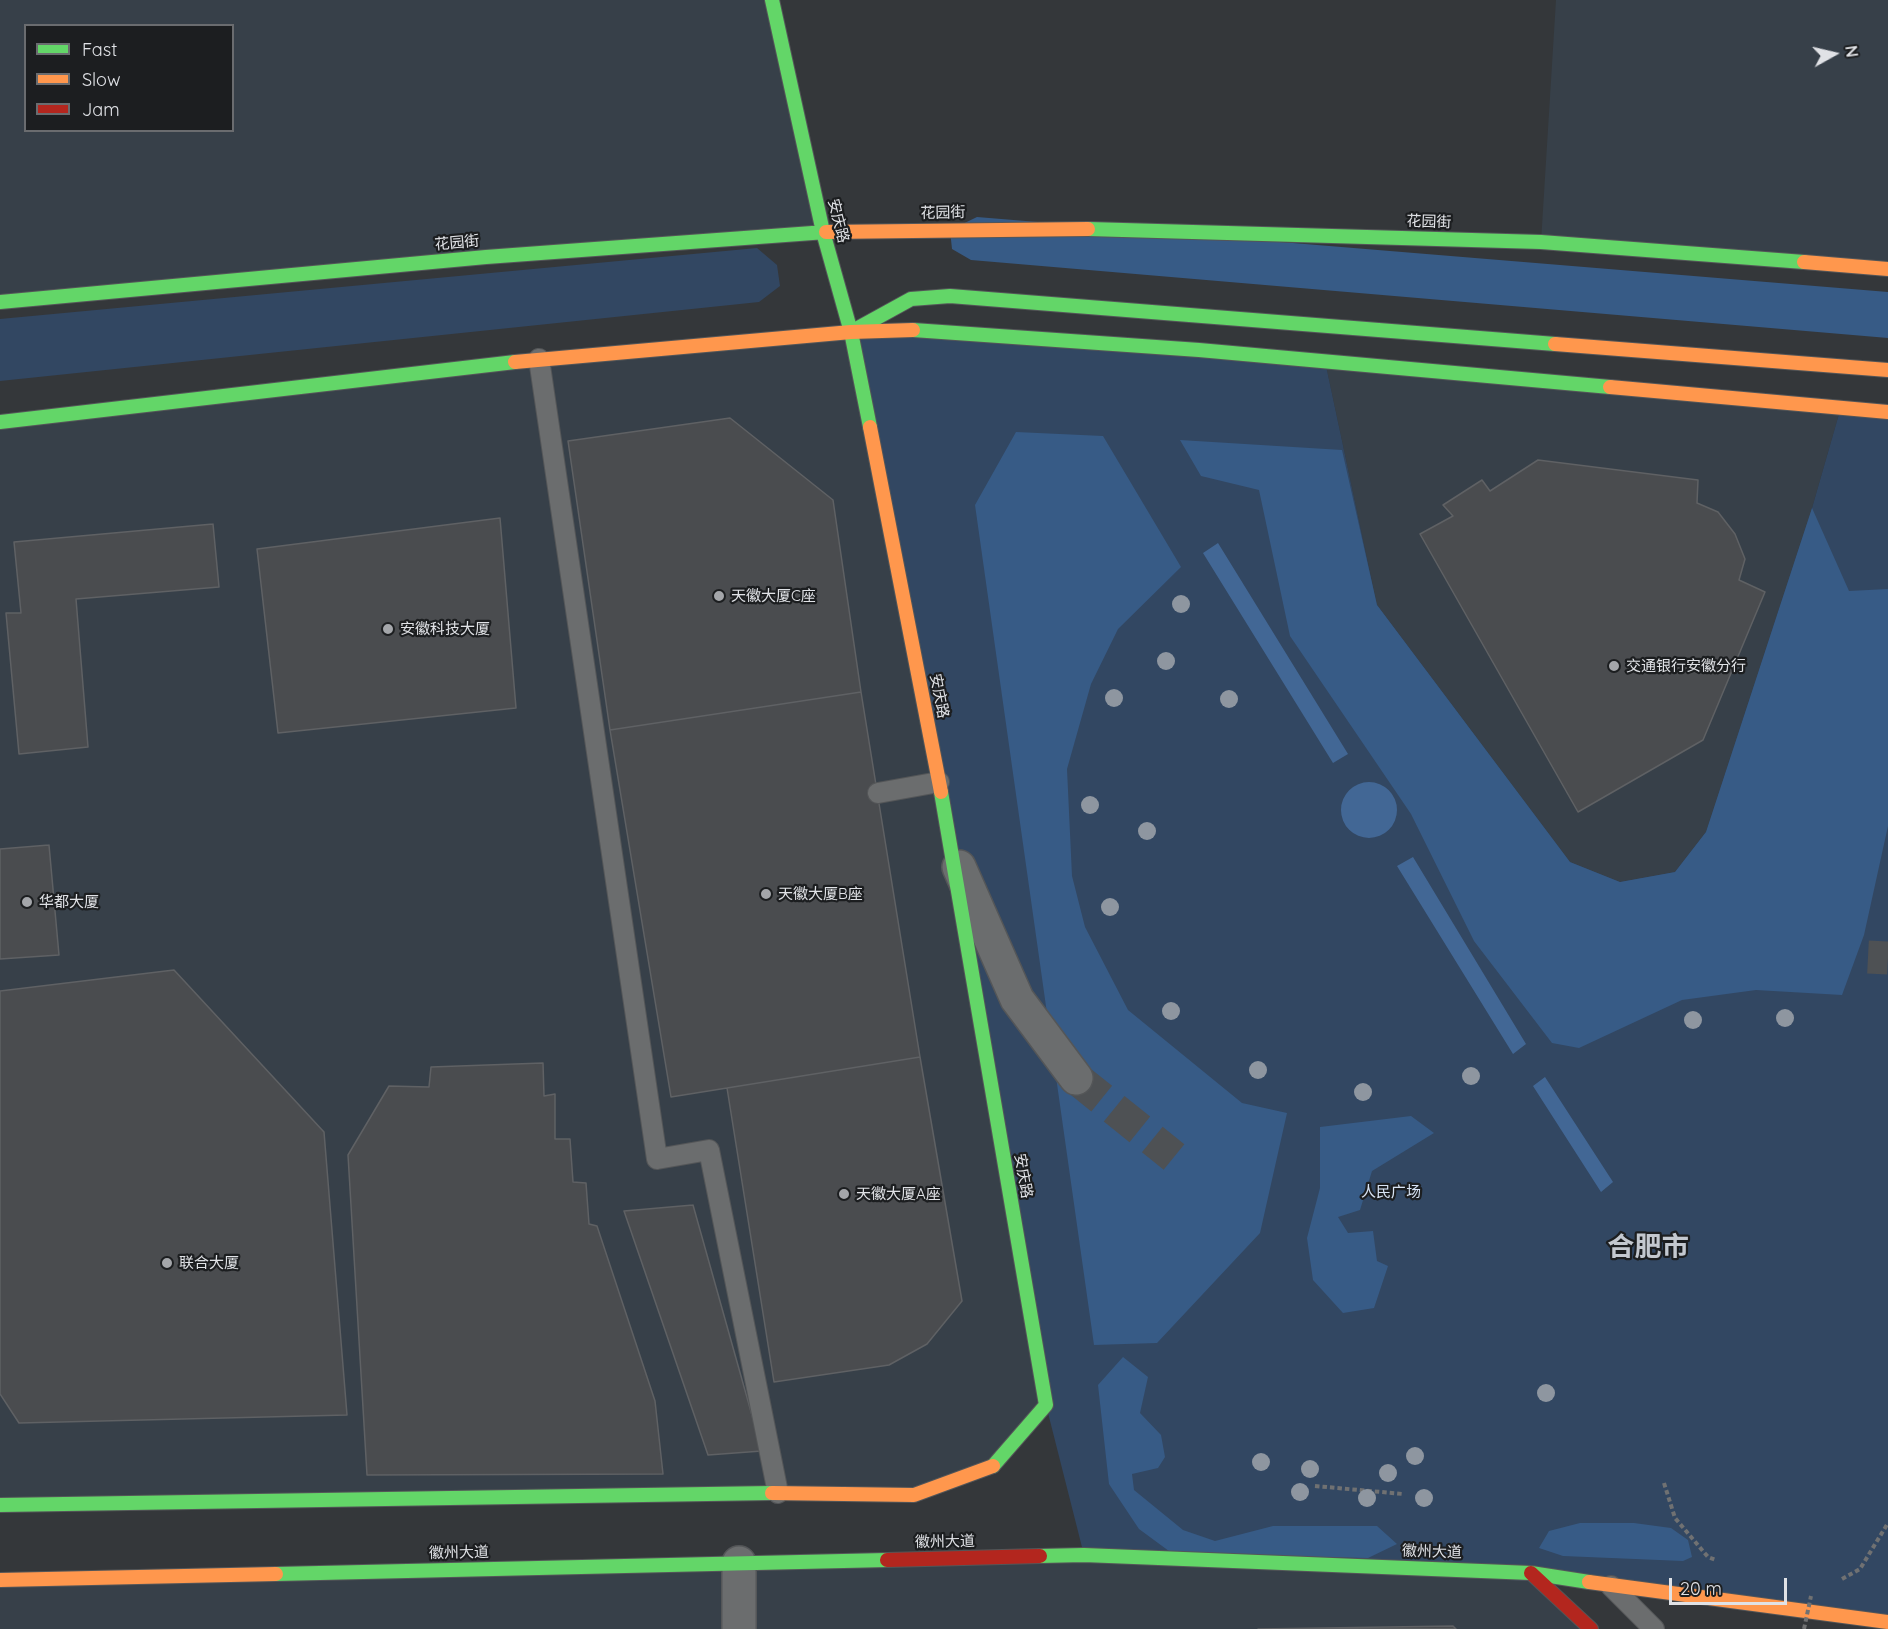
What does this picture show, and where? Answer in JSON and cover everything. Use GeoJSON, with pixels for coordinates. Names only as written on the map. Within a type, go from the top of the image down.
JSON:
{"type":"FeatureCollection","features":[{"type":"Feature","properties":{"kind":"main road","name":"安庆路"},"geometry":{"type":"LineString","coordinates":[[772,0],[823,232],[851,332],[939,783],[1046,1405],[991,1469],[914,1495],[778,1493]]}},
{"type":"Feature","properties":{"kind":"main road","name":"花园街"},"geometry":{"type":"LineString","coordinates":[[0,302],[486,257],[823,232],[1064,228],[1529,242],[1888,269]]}},
{"type":"Feature","properties":{"kind":"main road"},"geometry":{"type":"LineString","coordinates":[[851,332],[911,299],[950,296],[1888,370]]}},
{"type":"Feature","properties":{"kind":"main road"},"geometry":{"type":"LineString","coordinates":[[0,422],[540,359],[851,332],[906,330],[1199,350],[1888,412]]}},
{"type":"Feature","properties":{"kind":"main road"},"geometry":{"type":"LineString","coordinates":[[0,1505],[778,1493]]}},
{"type":"Feature","properties":{"kind":"main road","name":"徽州大道"},"geometry":{"type":"LineString","coordinates":[[0,1580],[1084,1556],[1531,1573],[1611,1586],[1888,1622]]}},
{"type":"Feature","properties":{"kind":"main road"},"geometry":{"type":"LineString","coordinates":[[1531,1573],[1591,1629]]}},
{"type":"Feature","properties":{"kind":"street"},"geometry":{"type":"LineString","coordinates":[[950,846],[1017,999],[1076,1078]]}},
{"type":"Feature","properties":{"kind":"street"},"geometry":{"type":"LineString","coordinates":[[739,1563],[739,1629]]}},
{"type":"Feature","properties":{"kind":"lane"},"geometry":{"type":"LineString","coordinates":[[540,359],[657,1159],[709,1150],[778,1493]]}},
{"type":"Feature","properties":{"kind":"lane"},"geometry":{"type":"LineString","coordinates":[[878,793],[939,783]]}},
{"type":"Feature","properties":{"kind":"lane"},"geometry":{"type":"LineString","coordinates":[[1611,1586],[1653,1629]]}},
{"type":"Feature","properties":{"kind":"path"},"geometry":{"type":"LineString","coordinates":[[1664,1483],[1675,1518],[1708,1557],[1718,1561]]}},
{"type":"Feature","properties":{"kind":"path"},"geometry":{"type":"LineString","coordinates":[[1315,1486],[1403,1494]]}},
{"type":"Feature","properties":{"kind":"path"},"geometry":{"type":"LineString","coordinates":[[1840,1579],[1860,1569],[1888,1523]]}},
{"type":"Feature","properties":{"kind":"path"},"geometry":{"type":"LineString","coordinates":[[1804,1629],[1811,1596],[1821,1590]]}},
{"type":"Feature","properties":{"kind":"path"},"geometry":{"type":"LineString","coordinates":[[1800,1592],[1811,1596]]}},
{"type":"Feature","properties":{"kind":"shaded area"},"geometry":{"type":"Polygon","coordinates":[[[0,0],[772,0],[823,232],[0,302],[0,0]]]}},
{"type":"Feature","properties":{"kind":"shaded area"},"geometry":{"type":"Polygon","coordinates":[[[1556,0],[1888,0],[1888,269],[1541,242],[1556,0]]]}},
{"type":"Feature","properties":{"kind":"shaded area"},"geometry":{"type":"Polygon","coordinates":[[[977,217],[1888,292],[1888,338],[971,260],[952,249],[950,230],[977,217]]]}},
{"type":"Feature","properties":{"kind":"shaded area"},"geometry":{"type":"Polygon","coordinates":[[[851,332],[1046,1405],[991,1469],[914,1495],[0,1505],[0,422],[851,332]]]}},
{"type":"Feature","properties":{"kind":"shaded area"},"geometry":{"type":"Polygon","coordinates":[[[1325,361],[1841,407],[1812,508],[1706,832],[1675,872],[1620,882],[1570,862],[1377,605],[1325,361]]]}},
{"type":"Feature","properties":{"kind":"shaded area"},"geometry":{"type":"Polygon","coordinates":[[[1016,432],[1103,436],[1181,567],[1118,629],[1091,684],[1067,769],[1072,876],[1085,927],[1128,1010],[1242,1103],[1287,1113],[1260,1233],[1157,1343],[1094,1345],[975,505],[1016,432]]]}},
{"type":"Feature","properties":{"kind":"shaded area"},"geometry":{"type":"Polygon","coordinates":[[[1180,440],[1342,450],[1377,605],[1570,862],[1620,882],[1675,872],[1706,832],[1812,508],[1849,591],[1888,589],[1888,826],[1864,935],[1842,995],[1756,990],[1682,1000],[1579,1048],[1552,1043],[1474,941],[1411,814],[1290,636],[1259,490],[1201,476],[1180,440]]]}},
{"type":"Feature","properties":{"kind":"shaded area"},"geometry":{"type":"Polygon","coordinates":[[[1218,543],[1348,754],[1333,763],[1203,553],[1218,543]]]}},
{"type":"Feature","properties":{"kind":"shaded area"},"geometry":{"type":"Polygon","coordinates":[[[1364,782],[1374,782],[1389,790],[1395,799],[1397,810],[1395,821],[1389,830],[1374,838],[1364,838],[1353,833],[1346,826],[1341,815],[1341,805],[1346,794],[1353,787],[1364,782]]]}},
{"type":"Feature","properties":{"kind":"shaded area"},"geometry":{"type":"Polygon","coordinates":[[[1413,857],[1526,1044],[1513,1054],[1397,866],[1413,857]]]}},
{"type":"Feature","properties":{"kind":"shaded area"},"geometry":{"type":"Polygon","coordinates":[[[1545,1077],[1613,1182],[1601,1192],[1533,1086],[1545,1077]]]}},
{"type":"Feature","properties":{"kind":"shaded area"},"geometry":{"type":"Polygon","coordinates":[[[1411,1116],[1434,1133],[1372,1171],[1360,1210],[1338,1217],[1348,1233],[1373,1231],[1377,1261],[1388,1266],[1374,1308],[1343,1313],[1313,1280],[1307,1238],[1320,1188],[1320,1127],[1411,1116]]]}},
{"type":"Feature","properties":{"kind":"shaded area"},"geometry":{"type":"Polygon","coordinates":[[[1123,1357],[1148,1377],[1140,1413],[1161,1435],[1165,1457],[1158,1468],[1132,1474],[1134,1490],[1183,1530],[1215,1541],[1273,1526],[1377,1526],[1397,1544],[1368,1558],[1173,1554],[1139,1529],[1109,1484],[1098,1385],[1123,1357]]]}},
{"type":"Feature","properties":{"kind":"shaded area"},"geometry":{"type":"Polygon","coordinates":[[[1580,1523],[1634,1523],[1671,1528],[1688,1540],[1692,1557],[1683,1561],[1563,1556],[1539,1548],[1549,1531],[1580,1523]]]}},
{"type":"Feature","properties":{"kind":"shaded area"},"geometry":{"type":"Polygon","coordinates":[[[1084,1555],[1531,1573],[1591,1629],[0,1629],[0,1580],[1084,1555]]]}},
{"type":"Feature","properties":{"kind":"green space"},"geometry":{"type":"Polygon","coordinates":[[[757,248],[777,265],[780,286],[759,302],[0,381],[0,319],[757,248]]]}},
{"type":"Feature","properties":{"kind":"green space","name":"人民广场"},"geometry":{"type":"Polygon","coordinates":[[[851,332],[1325,361],[1377,605],[1570,862],[1620,882],[1675,872],[1706,832],[1812,508],[1841,407],[1888,412],[1888,1622],[1611,1586],[1084,1555],[1046,1405],[851,332]]]}},
{"type":"Feature","properties":{"kind":"building","name":"天徽大厦C座"},"geometry":{"type":"Polygon","coordinates":[[[730,418],[833,500],[861,692],[610,730],[568,441],[730,418]]]}},
{"type":"Feature","properties":{"kind":"building","name":"交通银行安徽分行"},"geometry":{"type":"Polygon","coordinates":[[[1538,460],[1698,480],[1697,503],[1718,512],[1735,534],[1745,559],[1739,580],[1765,592],[1703,740],[1578,812],[1420,534],[1453,516],[1443,505],[1482,480],[1490,491],[1538,460]]]}},
{"type":"Feature","properties":{"kind":"building","name":"安徽科技大厦"},"geometry":{"type":"Polygon","coordinates":[[[500,518],[516,708],[278,733],[257,549],[500,518]]]}},
{"type":"Feature","properties":{"kind":"building"},"geometry":{"type":"Polygon","coordinates":[[[213,524],[219,587],[76,599],[88,747],[19,754],[6,613],[21,613],[14,542],[213,524]]]}},
{"type":"Feature","properties":{"kind":"building","name":"天徽大厦B座"},"geometry":{"type":"Polygon","coordinates":[[[861,692],[920,1057],[671,1097],[610,730],[861,692]]]}},
{"type":"Feature","properties":{"kind":"building","name":"华都大厦"},"geometry":{"type":"Polygon","coordinates":[[[49,845],[59,955],[0,959],[0,849],[49,845]]]}},
{"type":"Feature","properties":{"kind":"building","name":"联合大厦"},"geometry":{"type":"Polygon","coordinates":[[[174,970],[324,1132],[347,1415],[19,1423],[0,1394],[0,991],[174,970]]]}},
{"type":"Feature","properties":{"kind":"building","name":"天徽大厦A座"},"geometry":{"type":"Polygon","coordinates":[[[920,1057],[962,1301],[927,1344],[889,1365],[774,1382],[727,1088],[920,1057]]]}},
{"type":"Feature","properties":{"kind":"building"},"geometry":{"type":"Polygon","coordinates":[[[543,1063],[544,1096],[555,1094],[555,1139],[570,1139],[573,1182],[586,1183],[589,1224],[597,1226],[655,1401],[663,1474],[367,1475],[348,1155],[389,1086],[429,1087],[431,1067],[543,1063]]]}},
{"type":"Feature","properties":{"kind":"building"},"geometry":{"type":"Polygon","coordinates":[[[693,1205],[762,1451],[708,1455],[624,1211],[693,1205]]]}},
{"type":"Feature","properties":{"kind":"building"},"geometry":{"type":"Polygon","coordinates":[[[1453,1626],[1456,1629],[1258,1629],[1453,1626]]]}},
{"type":"Feature","properties":{"kind":"tunnel"},"geometry":{"type":"LineString","coordinates":[[1868,957],[1888,958]]}},
{"type":"Feature","properties":{"kind":"tunnel"},"geometry":{"type":"LineString","coordinates":[[1076,1078],[1174,1157]]}},
{"type":"Feature","properties":{"kind":"traffic: fast"},"geometry":{"type":"LineString","coordinates":[[772,0],[823,232],[851,332],[870,427]]}},
{"type":"Feature","properties":{"kind":"traffic: fast"},"geometry":{"type":"LineString","coordinates":[[1088,229],[1541,242],[1804,262]]}},
{"type":"Feature","properties":{"kind":"traffic: fast"},"geometry":{"type":"LineString","coordinates":[[0,302],[486,257],[826,232]]}},
{"type":"Feature","properties":{"kind":"traffic: fast"},"geometry":{"type":"LineString","coordinates":[[851,332],[911,299],[950,296],[1555,344]]}},
{"type":"Feature","properties":{"kind":"traffic: fast"},"geometry":{"type":"LineString","coordinates":[[913,330],[1199,350],[1610,387]]}},
{"type":"Feature","properties":{"kind":"traffic: fast"},"geometry":{"type":"LineString","coordinates":[[0,422],[515,362]]}},
{"type":"Feature","properties":{"kind":"traffic: fast"},"geometry":{"type":"LineString","coordinates":[[941,792],[1046,1405],[993,1466]]}},
{"type":"Feature","properties":{"kind":"traffic: fast"},"geometry":{"type":"LineString","coordinates":[[0,1505],[772,1493]]}},
{"type":"Feature","properties":{"kind":"traffic: fast"},"geometry":{"type":"LineString","coordinates":[[1040,1556],[1084,1555],[1531,1573],[1589,1582]]}},
{"type":"Feature","properties":{"kind":"traffic: fast"},"geometry":{"type":"LineString","coordinates":[[276,1574],[887,1560]]}},
{"type":"Feature","properties":{"kind":"traffic: slow"},"geometry":{"type":"LineString","coordinates":[[826,232],[1088,229]]}},
{"type":"Feature","properties":{"kind":"traffic: slow"},"geometry":{"type":"LineString","coordinates":[[1804,262],[1888,269]]}},
{"type":"Feature","properties":{"kind":"traffic: slow"},"geometry":{"type":"LineString","coordinates":[[515,362],[851,332],[913,330]]}},
{"type":"Feature","properties":{"kind":"traffic: slow"},"geometry":{"type":"LineString","coordinates":[[1555,344],[1888,370]]}},
{"type":"Feature","properties":{"kind":"traffic: slow"},"geometry":{"type":"LineString","coordinates":[[1610,387],[1888,412]]}},
{"type":"Feature","properties":{"kind":"traffic: slow"},"geometry":{"type":"LineString","coordinates":[[870,427],[941,792]]}},
{"type":"Feature","properties":{"kind":"traffic: slow"},"geometry":{"type":"LineString","coordinates":[[772,1493],[914,1495],[993,1466]]}},
{"type":"Feature","properties":{"kind":"traffic: slow"},"geometry":{"type":"LineString","coordinates":[[0,1580],[276,1574]]}},
{"type":"Feature","properties":{"kind":"traffic: slow"},"geometry":{"type":"LineString","coordinates":[[1589,1582],[1888,1622]]}},
{"type":"Feature","properties":{"kind":"traffic: jam"},"geometry":{"type":"LineString","coordinates":[[887,1560],[1040,1556]]}},
{"type":"Feature","properties":{"kind":"traffic: jam"},"geometry":{"type":"LineString","coordinates":[[1531,1573],[1591,1629]]}},
{"type":"Feature","properties":{"kind":"place","name":"天徽大厦C座"},"geometry":{"type":"Point","coordinates":[719,596]}},
{"type":"Feature","properties":{"kind":"place","name":"安徽科技大厦"},"geometry":{"type":"Point","coordinates":[388,629]}},
{"type":"Feature","properties":{"kind":"place","name":"交通银行安徽分行"},"geometry":{"type":"Point","coordinates":[1614,666]}},
{"type":"Feature","properties":{"kind":"place","name":"天徽大厦B座"},"geometry":{"type":"Point","coordinates":[766,894]}},
{"type":"Feature","properties":{"kind":"place","name":"华都大厦"},"geometry":{"type":"Point","coordinates":[27,902]}},
{"type":"Feature","properties":{"kind":"place","name":"天徽大厦A座"},"geometry":{"type":"Point","coordinates":[844,1194]}},
{"type":"Feature","properties":{"kind":"place","name":"联合大厦"},"geometry":{"type":"Point","coordinates":[167,1263]}},
{"type":"Feature","properties":{"kind":"district","name":"合肥市"},"geometry":{"type":"Point","coordinates":[1648,1248]}}]}
